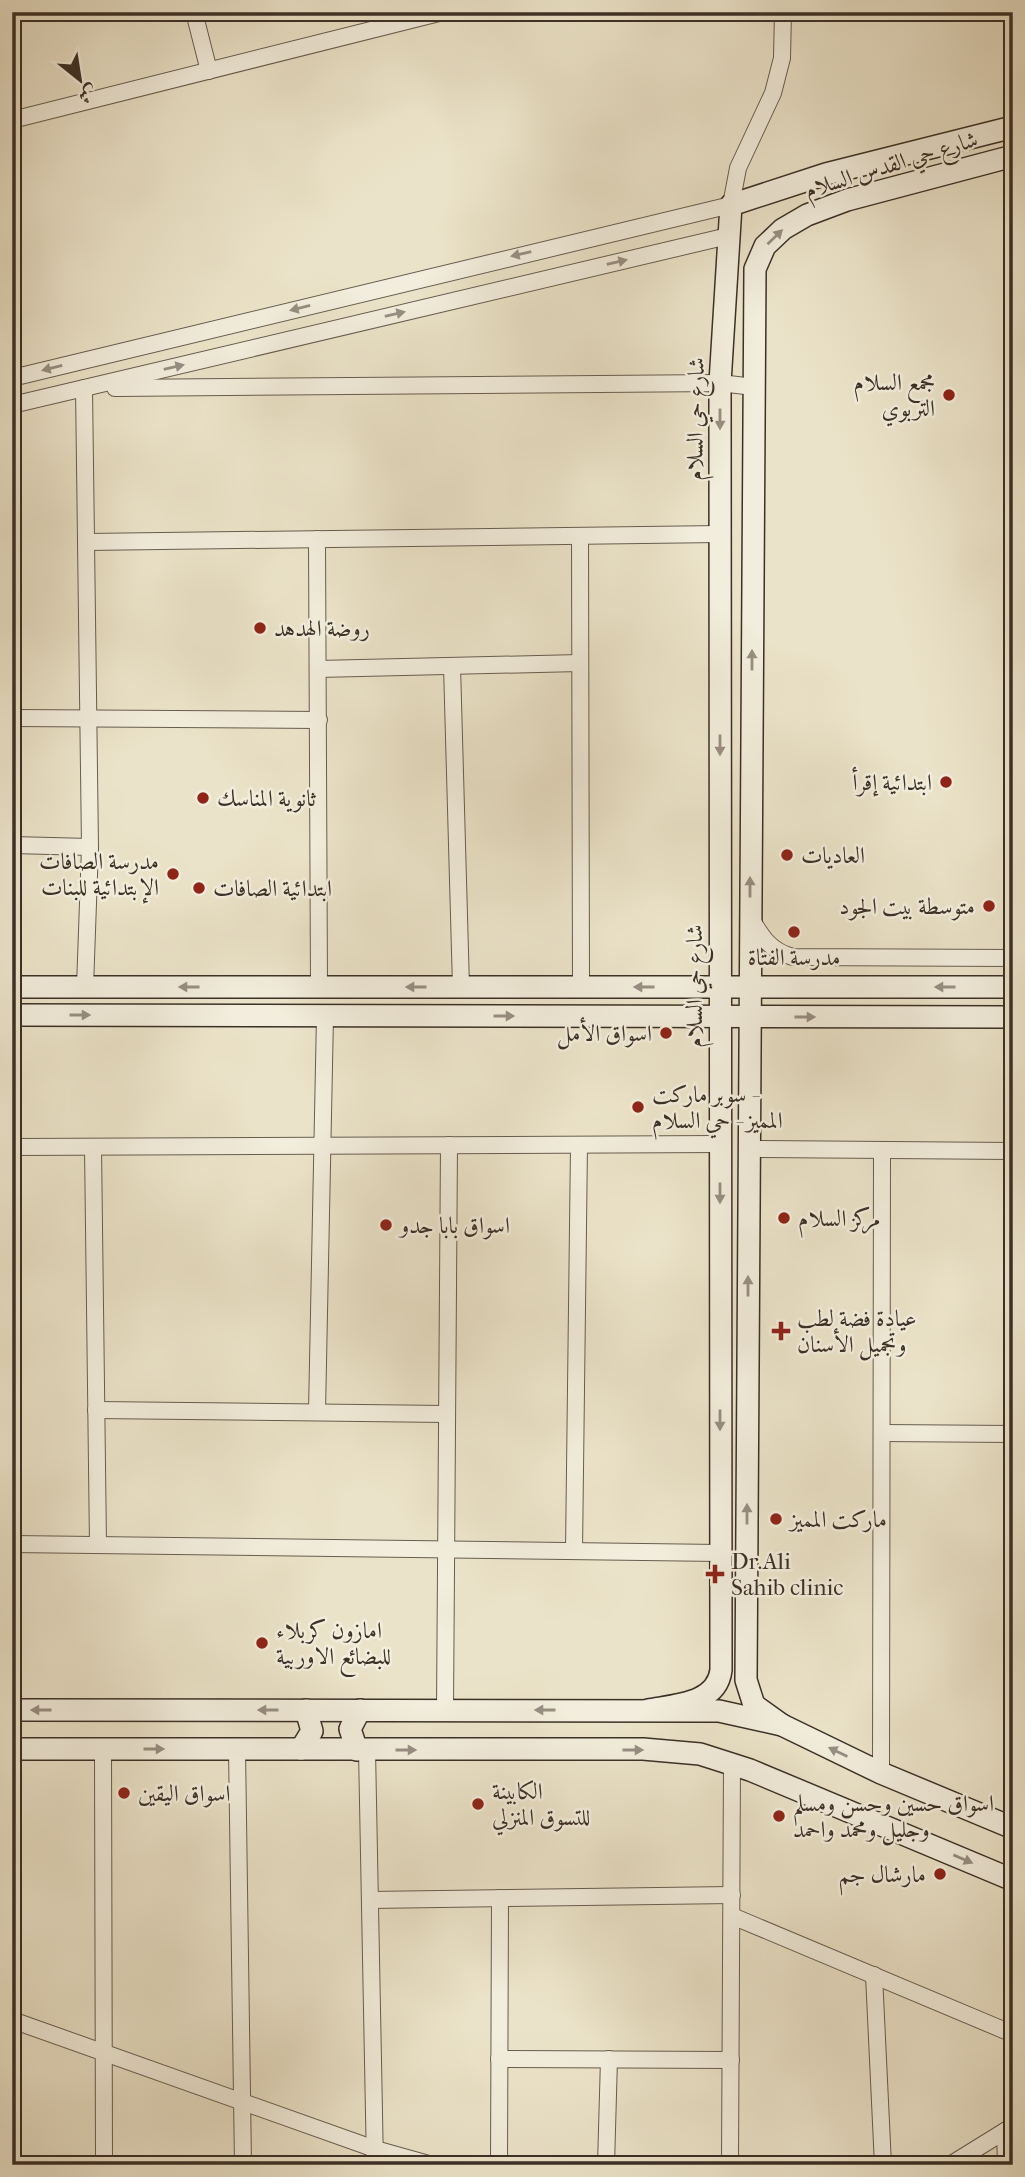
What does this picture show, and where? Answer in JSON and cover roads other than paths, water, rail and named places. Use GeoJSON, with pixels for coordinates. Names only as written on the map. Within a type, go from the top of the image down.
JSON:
{"type":"FeatureCollection","features":[{"type":"Feature","properties":{"kind":"main road"},"geometry":{"type":"LineString","coordinates":[[731,205],[826,174],[1013,127]]}},
{"type":"Feature","properties":{"kind":"main road","name":"شارع حي القدس السلام"},"geometry":{"type":"LineString","coordinates":[[782,1726],[760,1712],[747,1690],[755,269],[765,246],[783,229],[807,215],[847,200],[1013,156]]}},
{"type":"Feature","properties":{"kind":"main road","name":"شارع حي السلام"},"geometry":{"type":"LineString","coordinates":[[648,1710],[692,1701],[710,1693],[718,1684],[721,1670],[720,1070],[710,1016],[720,987],[720,383],[731,205]]}},
{"type":"Feature","properties":{"kind":"main road"},"geometry":{"type":"LineString","coordinates":[[12,987],[1013,987]]}},
{"type":"Feature","properties":{"kind":"main road"},"geometry":{"type":"LineString","coordinates":[[696,987],[709,998],[707,1009],[710,1016]]}},
{"type":"Feature","properties":{"kind":"main road"},"geometry":{"type":"LineString","coordinates":[[777,1017],[769,1009],[768,998],[781,988]]}},
{"type":"Feature","properties":{"kind":"main road"},"geometry":{"type":"LineString","coordinates":[[12,1015],[1013,1017]]}},
{"type":"Feature","properties":{"kind":"main road"},"geometry":{"type":"LineString","coordinates":[[720,1070],[735,1066],[749,1072]]}},
{"type":"Feature","properties":{"kind":"main road"},"geometry":{"type":"LineString","coordinates":[[720,1619],[733,1624],[746,1621]]}},
{"type":"Feature","properties":{"kind":"main road"},"geometry":{"type":"LineString","coordinates":[[12,1710],[719,1712],[782,1726],[881,1773],[1013,1828]]}},
{"type":"Feature","properties":{"kind":"main road"},"geometry":{"type":"LineString","coordinates":[[301,1749],[312,1731],[306,1710]]}},
{"type":"Feature","properties":{"kind":"main road"},"geometry":{"type":"LineString","coordinates":[[360,1710],[350,1729],[362,1750]]}},
{"type":"Feature","properties":{"kind":"main road"},"geometry":{"type":"LineString","coordinates":[[12,1749],[643,1749],[700,1754],[732,1763],[1013,1880]]}},
{"type":"Feature","properties":{"kind":"street"},"geometry":{"type":"LineString","coordinates":[[194,12],[209,71]]}},
{"type":"Feature","properties":{"kind":"street"},"geometry":{"type":"LineString","coordinates":[[12,120],[209,71],[392,18],[443,12]]}},
{"type":"Feature","properties":{"kind":"street"},"geometry":{"type":"LineString","coordinates":[[12,378],[731,205],[738,168],[773,93],[782,58],[783,12]]}},
{"type":"Feature","properties":{"kind":"street"},"geometry":{"type":"LineString","coordinates":[[12,405],[728,236]]}},
{"type":"Feature","properties":{"kind":"street"},"geometry":{"type":"LineString","coordinates":[[84,388],[720,383],[754,387]]}},
{"type":"Feature","properties":{"kind":"street"},"geometry":{"type":"LineString","coordinates":[[84,388],[90,847],[85,987]]}},
{"type":"Feature","properties":{"kind":"street"},"geometry":{"type":"LineString","coordinates":[[86,542],[720,534]]}},
{"type":"Feature","properties":{"kind":"street"},"geometry":{"type":"LineString","coordinates":[[580,536],[581,987]]}},
{"type":"Feature","properties":{"kind":"street"},"geometry":{"type":"LineString","coordinates":[[317,539],[319,987]]}},
{"type":"Feature","properties":{"kind":"street"},"geometry":{"type":"LineString","coordinates":[[318,669],[580,663]]}},
{"type":"Feature","properties":{"kind":"street"},"geometry":{"type":"LineString","coordinates":[[452,666],[461,987]]}},
{"type":"Feature","properties":{"kind":"street"},"geometry":{"type":"LineString","coordinates":[[12,718],[319,720]]}},
{"type":"Feature","properties":{"kind":"street"},"geometry":{"type":"LineString","coordinates":[[12,845],[90,847]]}},
{"type":"Feature","properties":{"kind":"street"},"geometry":{"type":"LineString","coordinates":[[750,917],[768,946],[778,953],[793,957],[1013,958]]}},
{"type":"Feature","properties":{"kind":"street"},"geometry":{"type":"LineString","coordinates":[[317,1412],[325,1016]]}},
{"type":"Feature","properties":{"kind":"street"},"geometry":{"type":"LineString","coordinates":[[12,1147],[720,1144]]}},
{"type":"Feature","properties":{"kind":"street"},"geometry":{"type":"LineString","coordinates":[[574,1551],[579,1145]]}},
{"type":"Feature","properties":{"kind":"street"},"geometry":{"type":"LineString","coordinates":[[445,1710],[449,1146]]}},
{"type":"Feature","properties":{"kind":"street"},"geometry":{"type":"LineString","coordinates":[[93,1147],[98,1545]]}},
{"type":"Feature","properties":{"kind":"street"},"geometry":{"type":"LineString","coordinates":[[749,1149],[1013,1152]]}},
{"type":"Feature","properties":{"kind":"street"},"geometry":{"type":"LineString","coordinates":[[881,1773],[882,1150]]}},
{"type":"Feature","properties":{"kind":"street"},"geometry":{"type":"LineString","coordinates":[[96,1410],[447,1414]]}},
{"type":"Feature","properties":{"kind":"street"},"geometry":{"type":"LineString","coordinates":[[882,1433],[1013,1434]]}},
{"type":"Feature","properties":{"kind":"street"},"geometry":{"type":"LineString","coordinates":[[12,1544],[720,1553]]}},
{"type":"Feature","properties":{"kind":"street"},"geometry":{"type":"LineString","coordinates":[[103,1749],[104,2165]]}},
{"type":"Feature","properties":{"kind":"street"},"geometry":{"type":"LineString","coordinates":[[237,1749],[243,2165]]}},
{"type":"Feature","properties":{"kind":"street"},"geometry":{"type":"LineString","coordinates":[[362,1750],[370,1900],[375,2157]]}},
{"type":"Feature","properties":{"kind":"street"},"geometry":{"type":"LineString","coordinates":[[730,2165],[732,1763]]}},
{"type":"Feature","properties":{"kind":"street"},"geometry":{"type":"LineString","coordinates":[[370,1900],[732,1895]]}},
{"type":"Feature","properties":{"kind":"street"},"geometry":{"type":"LineString","coordinates":[[499,2165],[500,1898]]}},
{"type":"Feature","properties":{"kind":"street"},"geometry":{"type":"LineString","coordinates":[[732,1916],[1013,2034]]}},
{"type":"Feature","properties":{"kind":"street"},"geometry":{"type":"LineString","coordinates":[[874,1975],[883,2165]]}},
{"type":"Feature","properties":{"kind":"street"},"geometry":{"type":"LineString","coordinates":[[12,2020],[242,2102],[375,2157],[432,2165]]}},
{"type":"Feature","properties":{"kind":"street"},"geometry":{"type":"LineString","coordinates":[[499,2059],[731,2060]]}},
{"type":"Feature","properties":{"kind":"street"},"geometry":{"type":"LineString","coordinates":[[606,2165],[609,2059]]}},
{"type":"Feature","properties":{"kind":"street"},"geometry":{"type":"LineString","coordinates":[[950,2165],[1009,2128]]}},
{"type":"Feature","properties":{"kind":"street"},"geometry":{"type":"LineString","coordinates":[[1006,2165],[1009,2128]]}},
{"type":"Feature","properties":{"kind":"place","name":"مجمع السلام التربوي"},"geometry":{"type":"Point","coordinates":[949,395]}},
{"type":"Feature","properties":{"kind":"place","name":"روضة الهدهد"},"geometry":{"type":"Point","coordinates":[260,628]}},
{"type":"Feature","properties":{"kind":"place","name":"ابتدائية إقرأ"},"geometry":{"type":"Point","coordinates":[946,782]}},
{"type":"Feature","properties":{"kind":"place","name":"ثانوية المناسك"},"geometry":{"type":"Point","coordinates":[203,798]}},
{"type":"Feature","properties":{"kind":"place","name":"العاديات"},"geometry":{"type":"Point","coordinates":[787,855]}},
{"type":"Feature","properties":{"kind":"place","name":"مدرسة الصافات الإبتدائية للبنات"},"geometry":{"type":"Point","coordinates":[173,874]}},
{"type":"Feature","properties":{"kind":"place","name":"ابتدائية الصافات"},"geometry":{"type":"Point","coordinates":[199,888]}},
{"type":"Feature","properties":{"kind":"place","name":"متوسطة بيت الجود"},"geometry":{"type":"Point","coordinates":[989,906]}},
{"type":"Feature","properties":{"kind":"place","name":"مدرسة الفتاة"},"geometry":{"type":"Point","coordinates":[794,932]}},
{"type":"Feature","properties":{"kind":"place","name":"اسواق الأمل"},"geometry":{"type":"Point","coordinates":[666,1033]}},
{"type":"Feature","properties":{"kind":"place","name":"سوبر ماركت - المميز - حي السلام"},"geometry":{"type":"Point","coordinates":[638,1107]}},
{"type":"Feature","properties":{"kind":"place","name":"مركز السلام"},"geometry":{"type":"Point","coordinates":[784,1218]}},
{"type":"Feature","properties":{"kind":"place","name":"اسواق بابا جدو"},"geometry":{"type":"Point","coordinates":[386,1225]}},
{"type":"Feature","properties":{"kind":"place","name":"عيادة فضة لطب وتجميل الأسنان"},"geometry":{"type":"Point","coordinates":[781,1331]}},
{"type":"Feature","properties":{"kind":"place","name":"ماركت المميز"},"geometry":{"type":"Point","coordinates":[776,1519]}},
{"type":"Feature","properties":{"kind":"place","name":"Dr.Ali Sahib clinic"},"geometry":{"type":"Point","coordinates":[715,1574]}},
{"type":"Feature","properties":{"kind":"place","name":"امازون كربلاء للبضائع الاوربية"},"geometry":{"type":"Point","coordinates":[262,1643]}},
{"type":"Feature","properties":{"kind":"place","name":"اسواق اليقين"},"geometry":{"type":"Point","coordinates":[124,1793]}},
{"type":"Feature","properties":{"kind":"place","name":"الكابينة للتسوق المنزلي"},"geometry":{"type":"Point","coordinates":[478,1804]}},
{"type":"Feature","properties":{"kind":"place","name":"اسواق حسين وحسن ومسلم وجليل ومحمد واحمد"},"geometry":{"type":"Point","coordinates":[779,1816]}},
{"type":"Feature","properties":{"kind":"place","name":"مارشال جم"},"geometry":{"type":"Point","coordinates":[940,1874]}}]}
